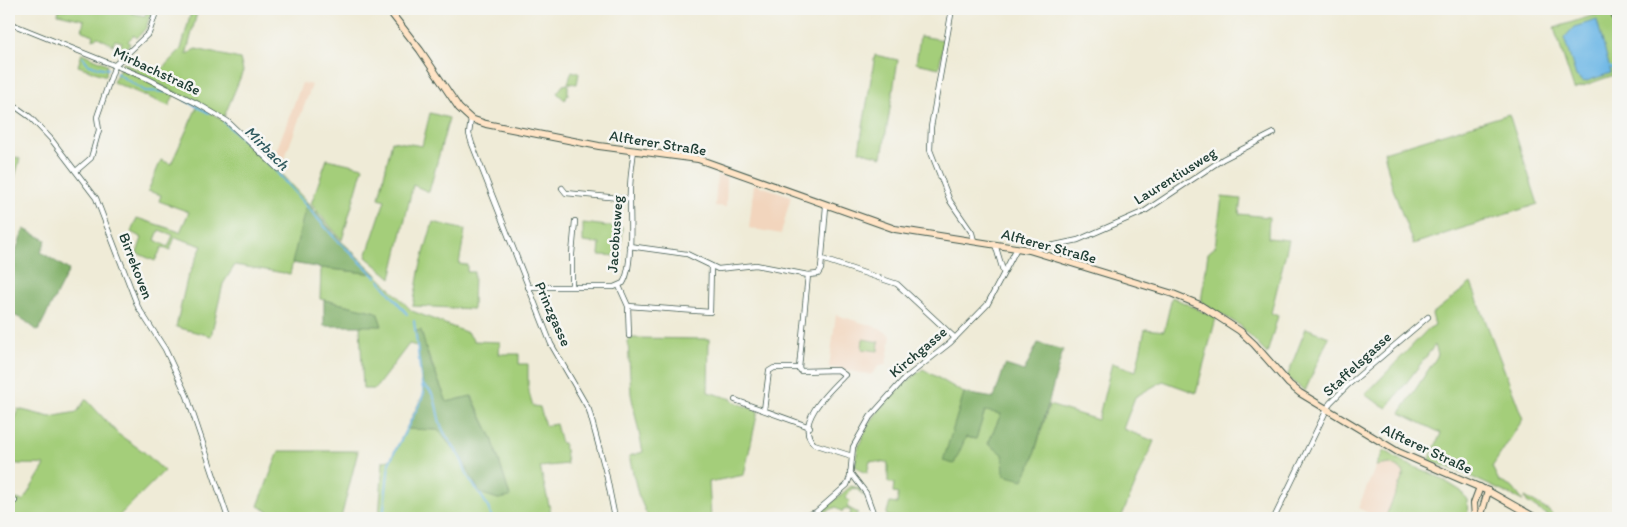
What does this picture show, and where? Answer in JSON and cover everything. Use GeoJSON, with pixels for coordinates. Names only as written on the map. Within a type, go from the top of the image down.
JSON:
{"type":"FeatureCollection","features":[{"type":"Feature","properties":{"kind":"street"},"geometry":{"type":"LineString","coordinates":[[76,171],[91,158],[99,130],[97,117],[115,65],[149,33],[157,9]]}},
{"type":"Feature","properties":{"kind":"street"},"geometry":{"type":"LineString","coordinates":[[388,9],[420,50],[455,103],[471,119]]}},
{"type":"Feature","properties":{"kind":"street"},"geometry":{"type":"LineString","coordinates":[[952,9],[931,127],[930,150],[950,202],[972,233],[974,241]]}},
{"type":"Feature","properties":{"kind":"street"},"geometry":{"type":"LineString","coordinates":[[1613,9],[1618,24]]}},
{"type":"Feature","properties":{"kind":"street","name":"Mirbachstraße"},"geometry":{"type":"LineString","coordinates":[[9,23],[115,65],[173,91],[220,116],[278,169]]}},
{"type":"Feature","properties":{"kind":"street","name":"Birrekoven"},"geometry":{"type":"LineString","coordinates":[[9,102],[35,121],[96,198],[138,307],[165,349],[184,390],[228,518]]}},
{"type":"Feature","properties":{"kind":"street","name":"Alfterer Straße"},"geometry":{"type":"LineString","coordinates":[[471,119],[565,140],[698,159],[895,229],[1029,250],[1173,294],[1200,305],[1240,331],[1289,384],[1328,409],[1398,452],[1480,487],[1536,518]]}},
{"type":"Feature","properties":{"kind":"street","name":"Prinzgasse"},"geometry":{"type":"LineString","coordinates":[[471,119],[469,134],[472,144],[551,344],[589,410],[606,473],[615,518]]}},
{"type":"Feature","properties":{"kind":"street","name":"Laurentiusweg"},"geometry":{"type":"LineString","coordinates":[[1029,250],[1072,242],[1145,211],[1223,159],[1274,133]]}},
{"type":"Feature","properties":{"kind":"street","name":"Jacobusweg"},"geometry":{"type":"LineString","coordinates":[[528,287],[619,286],[626,277],[632,215],[630,199],[634,149]]}},
{"type":"Feature","properties":{"kind":"street"},"geometry":{"type":"LineString","coordinates":[[562,188],[566,193],[630,199]]}},
{"type":"Feature","properties":{"kind":"street"},"geometry":{"type":"LineString","coordinates":[[629,246],[687,254],[710,266],[725,269],[756,265],[808,275],[818,274],[822,259],[826,206]]}},
{"type":"Feature","properties":{"kind":"street"},"geometry":{"type":"LineString","coordinates":[[572,286],[575,221]]}},
{"type":"Feature","properties":{"kind":"street"},"geometry":{"type":"LineString","coordinates":[[994,244],[1003,271]]}},
{"type":"Feature","properties":{"kind":"street","name":"Kirchgasse"},"geometry":{"type":"LineString","coordinates":[[769,518],[777,516],[802,517],[816,512],[846,485],[856,440],[865,424],[891,392],[910,373],[955,338],[991,300],[1003,271],[1017,248]]}},
{"type":"Feature","properties":{"kind":"street"},"geometry":{"type":"LineString","coordinates":[[822,259],[897,284],[955,338]]}},
{"type":"Feature","properties":{"kind":"street"},"geometry":{"type":"LineString","coordinates":[[628,306],[710,312],[710,266]]}},
{"type":"Feature","properties":{"kind":"street"},"geometry":{"type":"LineString","coordinates":[[799,368],[808,275]]}},
{"type":"Feature","properties":{"kind":"street"},"geometry":{"type":"LineString","coordinates":[[619,286],[628,306],[628,336]]}},
{"type":"Feature","properties":{"kind":"street","name":"Staffelsgasse"},"geometry":{"type":"LineString","coordinates":[[1274,518],[1330,403],[1348,385],[1428,317]]}},
{"type":"Feature","properties":{"kind":"street"},"geometry":{"type":"LineString","coordinates":[[764,410],[769,371],[774,368],[799,368],[801,371],[838,370],[845,375],[817,404],[810,427],[810,438],[814,444],[852,456]]}},
{"type":"Feature","properties":{"kind":"street"},"geometry":{"type":"LineString","coordinates":[[735,400],[810,427]]}},
{"type":"Feature","properties":{"kind":"street"},"geometry":{"type":"LineString","coordinates":[[850,472],[866,494],[875,518]]}},
{"type":"Feature","properties":{"kind":"street"},"geometry":{"type":"LineString","coordinates":[[1475,518],[1474,503],[1480,487]]}},
{"type":"Feature","properties":{"kind":"street"},"geometry":{"type":"LineString","coordinates":[[1480,518],[1488,491]]}},
{"type":"Feature","properties":{"kind":"street"},"geometry":{"type":"LineString","coordinates":[[9,498],[16,501]]}},
{"type":"Feature","properties":{"kind":"shaded area"},"geometry":{"type":"Polygon","coordinates":[[[302,83],[312,85],[280,170],[272,162],[302,83]]]}},
{"type":"Feature","properties":{"kind":"shaded area"},"geometry":{"type":"Polygon","coordinates":[[[717,175],[727,178],[726,207],[715,206],[717,175]]]}},
{"type":"Feature","properties":{"kind":"shaded area"},"geometry":{"type":"Polygon","coordinates":[[[754,184],[791,196],[781,234],[749,228],[754,184]]]}},
{"type":"Feature","properties":{"kind":"shaded area"},"geometry":{"type":"Polygon","coordinates":[[[836,315],[880,328],[891,336],[886,365],[880,365],[871,375],[829,367],[836,315]]]}},
{"type":"Feature","properties":{"kind":"shaded area"},"geometry":{"type":"Polygon","coordinates":[[[1390,464],[1403,471],[1404,474],[1385,518],[1379,518],[1358,508],[1376,466],[1390,464]]]}},
{"type":"Feature","properties":{"kind":"green space"},"geometry":{"type":"Polygon","coordinates":[[[59,9],[105,9],[107,11],[108,9],[132,9],[131,13],[145,16],[147,9],[152,9],[146,28],[137,38],[134,35],[128,41],[130,44],[119,54],[122,42],[115,40],[113,45],[98,37],[93,39],[94,35],[82,31],[84,20],[58,14],[59,9]]]}},
{"type":"Feature","properties":{"kind":"green space"},"geometry":{"type":"Polygon","coordinates":[[[192,9],[198,9],[186,55],[196,49],[240,59],[243,71],[224,117],[122,65],[123,62],[136,69],[140,65],[157,74],[181,49],[192,9]]]}},
{"type":"Feature","properties":{"kind":"green space"},"geometry":{"type":"Polygon","coordinates":[[[1602,9],[1618,9],[1618,96],[1614,75],[1574,89],[1554,28],[1601,13],[1602,9]]]}},
{"type":"Feature","properties":{"kind":"green space"},"geometry":{"type":"Polygon","coordinates":[[[920,36],[944,40],[939,68],[916,63],[920,36]]]}},
{"type":"Feature","properties":{"kind":"green space"},"geometry":{"type":"Polygon","coordinates":[[[82,53],[107,64],[106,76],[78,66],[82,53]]]}},
{"type":"Feature","properties":{"kind":"green space"},"geometry":{"type":"Polygon","coordinates":[[[875,55],[898,60],[882,157],[859,151],[875,55]]]}},
{"type":"Feature","properties":{"kind":"green space"},"geometry":{"type":"Polygon","coordinates":[[[120,68],[175,93],[169,106],[113,82],[120,68]]]}},
{"type":"Feature","properties":{"kind":"green space"},"geometry":{"type":"Polygon","coordinates":[[[572,71],[579,73],[577,84],[568,83],[572,71]]]}},
{"type":"Feature","properties":{"kind":"green space"},"geometry":{"type":"Polygon","coordinates":[[[568,84],[568,94],[565,100],[557,93],[563,85],[568,84]]]}},
{"type":"Feature","properties":{"kind":"green space"},"geometry":{"type":"Polygon","coordinates":[[[198,105],[214,114],[243,137],[307,202],[290,274],[235,265],[223,284],[211,336],[176,327],[187,279],[202,246],[175,237],[170,250],[162,247],[155,261],[137,253],[142,238],[131,232],[137,218],[180,232],[189,212],[159,201],[161,195],[148,191],[161,160],[171,164],[198,105]],[[159,230],[155,240],[168,247],[173,235],[159,230]]]}},
{"type":"Feature","properties":{"kind":"green space"},"geometry":{"type":"Polygon","coordinates":[[[430,113],[449,118],[429,192],[413,185],[391,278],[366,257],[385,200],[379,198],[392,141],[422,146],[430,113]]]}},
{"type":"Feature","properties":{"kind":"green space"},"geometry":{"type":"Polygon","coordinates":[[[1509,114],[1538,204],[1413,244],[1392,186],[1384,152],[1509,114]]]}},
{"type":"Feature","properties":{"kind":"green space"},"geometry":{"type":"Polygon","coordinates":[[[9,155],[20,159],[9,197],[9,155]]]}},
{"type":"Feature","properties":{"kind":"green space"},"geometry":{"type":"Polygon","coordinates":[[[327,159],[363,167],[342,240],[311,204],[327,159]]]}},
{"type":"Feature","properties":{"kind":"green space"},"geometry":{"type":"Polygon","coordinates":[[[1222,197],[1241,199],[1239,214],[1269,217],[1268,238],[1289,240],[1271,313],[1278,316],[1267,354],[1241,326],[1201,302],[1208,253],[1215,247],[1222,197]]]}},
{"type":"Feature","properties":{"kind":"green space"},"geometry":{"type":"Polygon","coordinates":[[[307,202],[340,240],[376,274],[292,263],[307,202]]]}},
{"type":"Feature","properties":{"kind":"green space"},"geometry":{"type":"Polygon","coordinates":[[[433,222],[465,230],[459,264],[467,265],[467,272],[474,272],[473,309],[413,306],[420,267],[433,222]]]}},
{"type":"Feature","properties":{"kind":"green space"},"geometry":{"type":"Polygon","coordinates":[[[583,223],[623,228],[620,256],[599,255],[600,244],[583,242],[583,223]]]}},
{"type":"Feature","properties":{"kind":"green space"},"geometry":{"type":"Polygon","coordinates":[[[24,229],[46,240],[41,252],[69,270],[38,331],[24,320],[9,313],[9,269],[24,229]]]}},
{"type":"Feature","properties":{"kind":"green space"},"geometry":{"type":"Polygon","coordinates":[[[321,268],[376,274],[412,311],[468,333],[474,341],[500,342],[499,354],[519,354],[519,364],[528,364],[528,389],[533,406],[540,407],[545,426],[556,424],[561,443],[564,443],[567,464],[540,467],[552,518],[379,518],[383,461],[390,460],[406,429],[438,430],[463,461],[480,493],[498,499],[510,496],[492,438],[472,396],[447,402],[425,346],[416,337],[417,346],[409,344],[375,389],[363,389],[360,325],[382,326],[377,312],[320,299],[321,268]]]}},
{"type":"Feature","properties":{"kind":"green space"},"geometry":{"type":"Polygon","coordinates":[[[1471,283],[1523,419],[1492,467],[1499,481],[1513,488],[1523,501],[1461,472],[1429,461],[1441,433],[1400,413],[1438,355],[1435,345],[1387,408],[1365,395],[1428,329],[1435,325],[1432,314],[1471,283]]]}},
{"type":"Feature","properties":{"kind":"green space"},"geometry":{"type":"Polygon","coordinates":[[[1172,297],[1216,318],[1196,393],[1163,381],[1135,397],[1123,429],[1154,441],[1121,518],[929,518],[924,516],[891,517],[886,515],[890,503],[897,504],[898,494],[893,492],[894,483],[888,482],[888,463],[870,461],[867,473],[859,470],[855,465],[858,451],[870,423],[879,411],[900,388],[923,369],[964,393],[944,461],[966,437],[976,439],[985,410],[1001,414],[988,444],[1032,462],[1049,405],[1098,420],[1112,363],[1136,371],[1145,329],[1164,331],[1172,297]]]}},
{"type":"Feature","properties":{"kind":"green space"},"geometry":{"type":"Polygon","coordinates":[[[324,300],[377,312],[382,326],[324,326],[324,300]]]}},
{"type":"Feature","properties":{"kind":"green space"},"geometry":{"type":"Polygon","coordinates":[[[1306,328],[1329,337],[1305,391],[1287,377],[1306,328]]]}},
{"type":"Feature","properties":{"kind":"green space"},"geometry":{"type":"Polygon","coordinates":[[[421,330],[428,356],[447,402],[471,396],[492,438],[510,497],[498,499],[480,493],[463,461],[438,430],[406,429],[424,393],[416,337],[416,331],[421,330]]]}},
{"type":"Feature","properties":{"kind":"green space"},"geometry":{"type":"Polygon","coordinates":[[[631,338],[709,339],[708,392],[732,399],[732,401],[758,411],[744,475],[709,482],[711,518],[649,518],[647,515],[638,494],[629,456],[643,452],[631,394],[628,341],[631,338]]]}},
{"type":"Feature","properties":{"kind":"green space"},"geometry":{"type":"Polygon","coordinates":[[[863,339],[879,342],[878,351],[862,349],[863,339]]]}},
{"type":"Feature","properties":{"kind":"green space"},"geometry":{"type":"Polygon","coordinates":[[[1038,343],[1063,350],[1032,462],[1023,480],[1004,475],[1003,454],[988,444],[1001,414],[985,411],[976,439],[966,437],[954,464],[943,461],[964,393],[994,398],[1005,365],[1024,371],[1038,343]]]}},
{"type":"Feature","properties":{"kind":"green space"},"geometry":{"type":"Polygon","coordinates":[[[86,399],[118,434],[144,452],[164,471],[117,518],[9,518],[9,513],[16,499],[23,501],[45,465],[9,462],[9,435],[18,409],[50,417],[77,412],[86,399]]]}},
{"type":"Feature","properties":{"kind":"green space"},"geometry":{"type":"Polygon","coordinates":[[[1384,450],[1405,463],[1437,476],[1461,491],[1467,500],[1468,518],[1385,518],[1404,474],[1403,471],[1390,464],[1376,466],[1384,450]]]}},
{"type":"Feature","properties":{"kind":"green space"},"geometry":{"type":"Polygon","coordinates":[[[279,451],[358,451],[341,518],[281,518],[258,506],[279,451]]]}},
{"type":"Feature","properties":{"kind":"green space"},"geometry":{"type":"Polygon","coordinates":[[[851,486],[859,488],[863,496],[858,490],[852,488],[845,498],[850,501],[847,507],[858,513],[853,518],[846,518],[851,514],[850,510],[843,509],[842,512],[836,507],[815,517],[851,486]]]}},
{"type":"Feature","properties":{"kind":"green space"},"geometry":{"type":"Polygon","coordinates":[[[1525,497],[1549,511],[1553,515],[1551,518],[1527,502],[1525,497]]]}},
{"type":"Feature","properties":{"kind":"water"},"geometry":{"type":"Polygon","coordinates":[[[1597,20],[1611,73],[1584,82],[1576,76],[1564,38],[1574,27],[1597,20]]]}},
{"type":"Feature","properties":{"kind":"waterway","name":"Mirbach"},"geometry":{"type":"LineString","coordinates":[[83,57],[89,65],[108,69]]}},
{"type":"Feature","properties":{"kind":"waterway"},"geometry":{"type":"LineString","coordinates":[[1609,67],[1616,70],[1618,82]]}},
{"type":"Feature","properties":{"kind":"waterway","name":"Mirbach"},"geometry":{"type":"LineString","coordinates":[[116,73],[145,91],[169,92]]}},
{"type":"Feature","properties":{"kind":"waterway","name":"Mirbach"},"geometry":{"type":"LineString","coordinates":[[185,100],[209,113]]}},
{"type":"Feature","properties":{"kind":"waterway","name":"Mirbach"},"geometry":{"type":"LineString","coordinates":[[224,122],[273,168],[334,237],[376,277]]}},
{"type":"Feature","properties":{"kind":"waterway","name":"Mirbach"},"geometry":{"type":"LineString","coordinates":[[379,280],[407,314]]}},
{"type":"Feature","properties":{"kind":"waterway","name":"Mirbach"},"geometry":{"type":"LineString","coordinates":[[414,321],[422,385],[427,388],[434,398],[444,432],[460,457],[469,478],[485,501],[492,518]]}},
{"type":"Feature","properties":{"kind":"waterway"},"geometry":{"type":"LineString","coordinates":[[383,518],[389,463],[421,401],[424,393],[422,385]]}}]}
